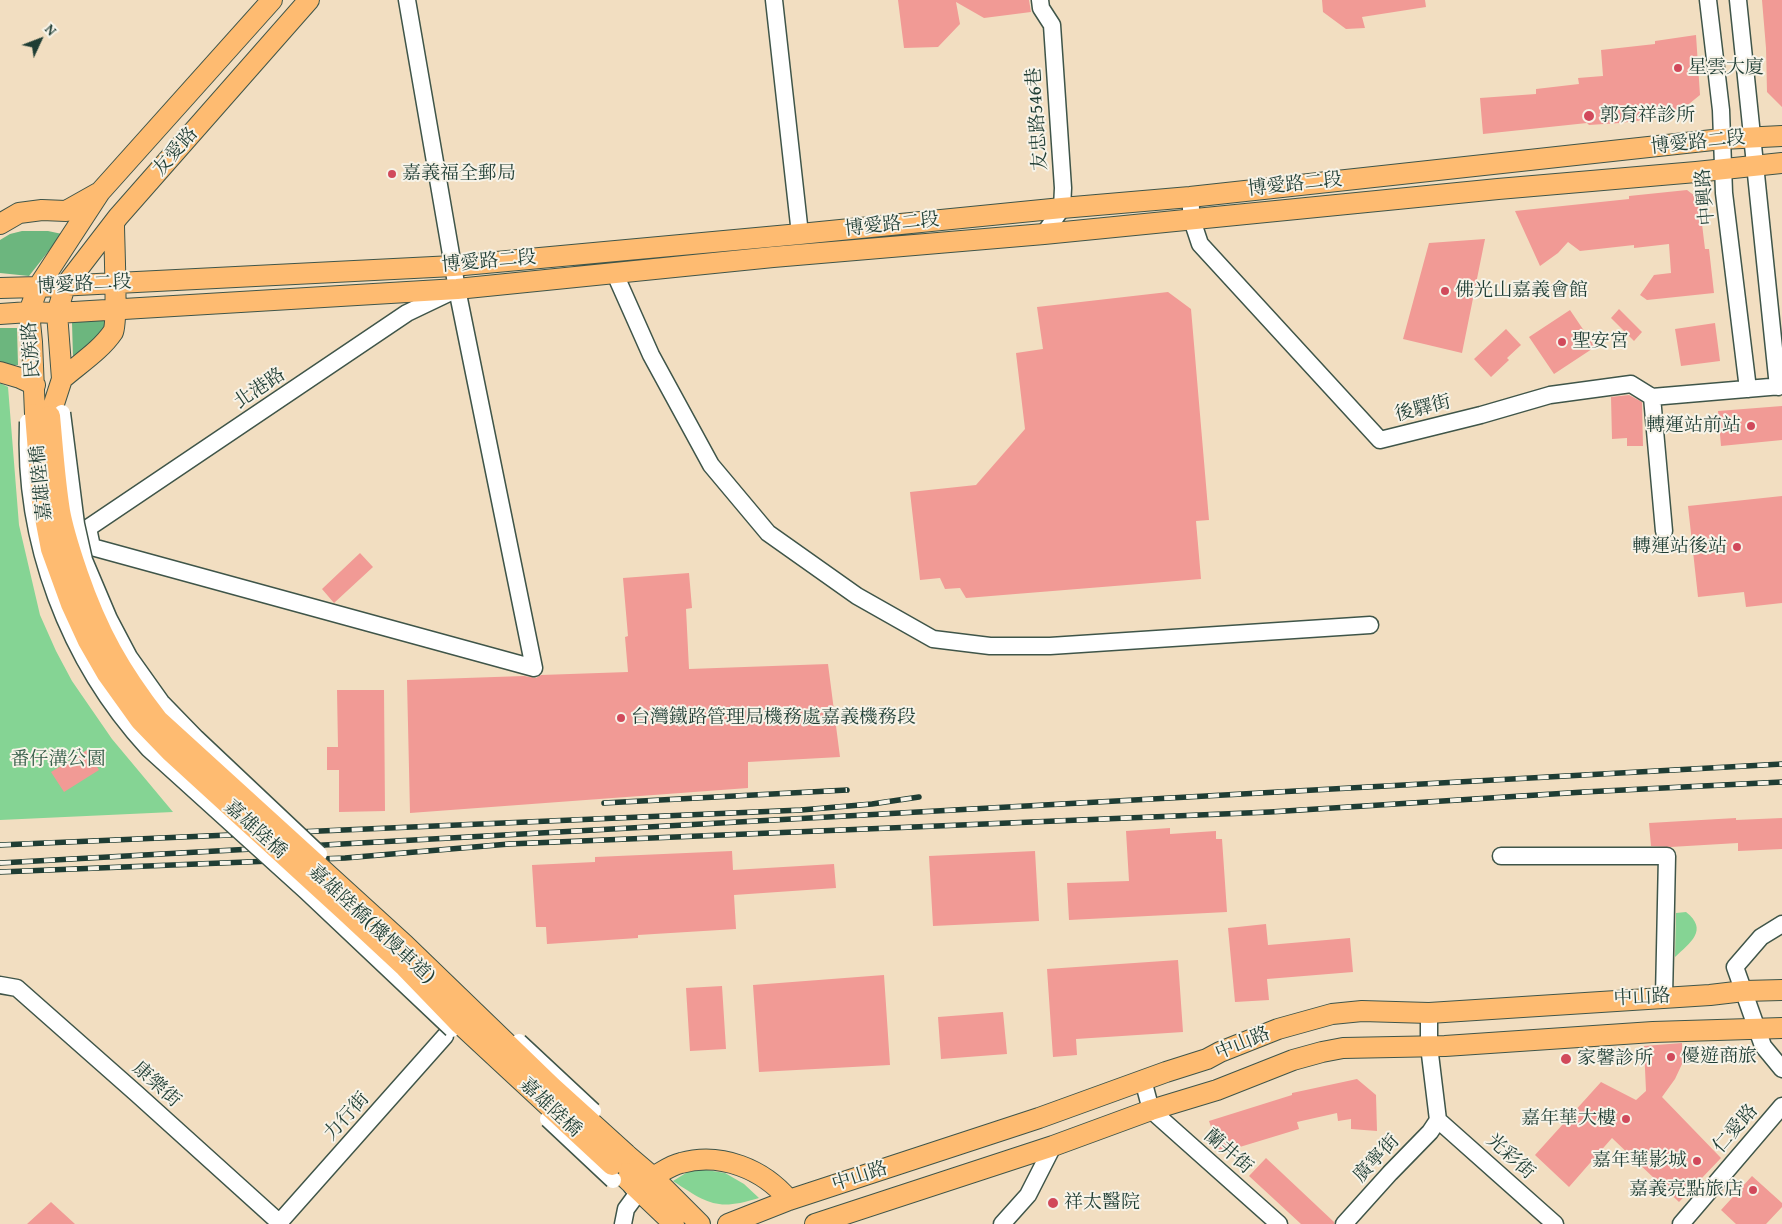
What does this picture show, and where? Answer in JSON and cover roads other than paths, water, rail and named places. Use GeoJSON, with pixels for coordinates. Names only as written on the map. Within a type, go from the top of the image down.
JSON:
{"type":"FeatureCollection","features":[{"type":"Feature","properties":{"kind":"main road","name":"友愛路"},"geometry":{"type":"LineString","coordinates":[[38,288],[100,192],[272,0]]}},
{"type":"Feature","properties":{"kind":"main road","name":"友愛路"},"geometry":{"type":"LineString","coordinates":[[57,313],[65,286],[114,224],[309,0]]}},
{"type":"Feature","properties":{"kind":"main road","name":"博愛路二段"},"geometry":{"type":"LineString","coordinates":[[0,288],[38,288],[453,266],[1190,197],[1722,139],[1782,136]]}},
{"type":"Feature","properties":{"kind":"main road","name":"博愛路二段"},"geometry":{"type":"LineString","coordinates":[[0,314],[57,313],[115,308],[457,289],[1782,163]]}},
{"type":"Feature","properties":{"kind":"main road"},"geometry":{"type":"LineString","coordinates":[[0,224],[19,213],[42,210],[66,211],[100,192]]}},
{"type":"Feature","properties":{"kind":"main road"},"geometry":{"type":"LineString","coordinates":[[62,379],[99,349],[114,330],[114,224]]}},
{"type":"Feature","properties":{"kind":"main road","name":"民族路"},"geometry":{"type":"LineString","coordinates":[[38,288],[29,312],[34,385],[44,414]]}},
{"type":"Feature","properties":{"kind":"main road","name":"民族路"},"geometry":{"type":"LineString","coordinates":[[44,414],[62,379],[57,313]]}},
{"type":"Feature","properties":{"kind":"main road"},"geometry":{"type":"LineString","coordinates":[[0,372],[34,385]]}},
{"type":"Feature","properties":{"kind":"main road","name":"嘉雄陸橋"},"geometry":{"type":"LineString","coordinates":[[44,414],[42,502],[51,549],[71,604],[88,641],[106,674],[140,720],[170,751],[404,967],[460,1024],[622,1163]]}},
{"type":"Feature","properties":{"kind":"main road","name":"中山路"},"geometry":{"type":"LineString","coordinates":[[728,1224],[789,1200],[1050,1115],[1207,1058],[1278,1029],[1332,1014],[1362,1011],[1429,1013],[1782,990]]}},
{"type":"Feature","properties":{"kind":"main road","name":"中山路"},"geometry":{"type":"LineString","coordinates":[[815,1224],[1052,1146],[1151,1110],[1217,1090],[1293,1060],[1322,1052],[1343,1048],[1429,1046],[1653,1032],[1782,1028]]}},
{"type":"Feature","properties":{"kind":"main road"},"geometry":{"type":"LineString","coordinates":[[1050,1115],[1052,1146]]}},
{"type":"Feature","properties":{"kind":"main road"},"geometry":{"type":"LineString","coordinates":[[647,1184],[680,1163],[714,1159],[745,1167],[763,1175],[778,1187],[789,1200]]}},
{"type":"Feature","properties":{"kind":"main road"},"geometry":{"type":"LineString","coordinates":[[622,1163],[700,1224]]}},
{"type":"Feature","properties":{"kind":"main road"},"geometry":{"type":"LineString","coordinates":[[647,1184],[674,1224]]}},
{"type":"Feature","properties":{"kind":"street"},"geometry":{"type":"LineString","coordinates":[[407,0],[457,289]]}},
{"type":"Feature","properties":{"kind":"street"},"geometry":{"type":"LineString","coordinates":[[774,0],[800,234]]}},
{"type":"Feature","properties":{"kind":"street","name":"友忠路546巷"},"geometry":{"type":"LineString","coordinates":[[1040,0],[1041,8],[1052,25],[1063,188],[1062,208]]}},
{"type":"Feature","properties":{"kind":"street","name":"中興路"},"geometry":{"type":"LineString","coordinates":[[1708,0],[1722,139],[1722,169],[1748,389]]}},
{"type":"Feature","properties":{"kind":"street"},"geometry":{"type":"LineString","coordinates":[[1664,531],[1652,397],[1780,387],[1754,166],[1738,0]]}},
{"type":"Feature","properties":{"kind":"street","name":"後驛街"},"geometry":{"type":"LineString","coordinates":[[1190,197],[1192,220],[1200,244],[1380,440],[1481,415],[1550,395],[1631,384],[1652,397]]}},
{"type":"Feature","properties":{"kind":"street"},"geometry":{"type":"LineString","coordinates":[[1044,234],[1062,208]]}},
{"type":"Feature","properties":{"kind":"street"},"geometry":{"type":"LineString","coordinates":[[615,274],[651,356],[711,466],[768,533],[857,596],[933,639],[990,646],[1050,646],[1370,625]]}},
{"type":"Feature","properties":{"kind":"street","name":"北港路"},"geometry":{"type":"LineString","coordinates":[[457,289],[534,668],[92,547],[88,528],[407,313],[457,289]]}},
{"type":"Feature","properties":{"kind":"street","name":"嘉雄陸橋(機慢車道)"},"geometry":{"type":"LineString","coordinates":[[44,414],[76,524],[84,560],[108,620],[129,657],[161,702],[622,1163],[647,1184]]}},
{"type":"Feature","properties":{"kind":"street"},"geometry":{"type":"LineString","coordinates":[[1501,856],[1667,856],[1664,997]]}},
{"type":"Feature","properties":{"kind":"street"},"geometry":{"type":"LineString","coordinates":[[1782,924],[1761,937],[1735,967],[1763,1046],[1782,1069]]}},
{"type":"Feature","properties":{"kind":"street","name":"康樂街"},"geometry":{"type":"LineString","coordinates":[[0,985],[17,988],[137,1094],[279,1224]]}},
{"type":"Feature","properties":{"kind":"street"},"geometry":{"type":"LineString","coordinates":[[1429,1013],[1429,1046],[1438,1120]]}},
{"type":"Feature","properties":{"kind":"street","name":"力行街"},"geometry":{"type":"LineString","coordinates":[[279,1224],[445,1036]]}},
{"type":"Feature","properties":{"kind":"street"},"geometry":{"type":"LineString","coordinates":[[1143,1080],[1151,1110]]}},
{"type":"Feature","properties":{"kind":"street","name":"仁愛路"},"geometry":{"type":"LineString","coordinates":[[1681,1224],[1782,1106]]}},
{"type":"Feature","properties":{"kind":"street","name":"蘭井街"},"geometry":{"type":"LineString","coordinates":[[1151,1110],[1280,1224]]}},
{"type":"Feature","properties":{"kind":"street","name":"廣寧街"},"geometry":{"type":"LineString","coordinates":[[1344,1224],[1430,1132],[1438,1120]]}},
{"type":"Feature","properties":{"kind":"street","name":"光彩街"},"geometry":{"type":"LineString","coordinates":[[1438,1120],[1555,1224]]}},
{"type":"Feature","properties":{"kind":"street"},"geometry":{"type":"LineString","coordinates":[[1006,1222],[1028,1195],[1052,1146]]}},
{"type":"Feature","properties":{"kind":"street"},"geometry":{"type":"LineString","coordinates":[[623,1224],[626,1209],[647,1184]]}},
{"type":"Feature","properties":{"kind":"railway"},"geometry":{"type":"LineString","coordinates":[[0,863],[1782,764]]}},
{"type":"Feature","properties":{"kind":"railway"},"geometry":{"type":"LineString","coordinates":[[0,872],[345,858],[509,844],[1270,812],[1584,792],[1782,782]]}},
{"type":"Feature","properties":{"kind":"railway"},"geometry":{"type":"LineString","coordinates":[[604,803],[847,790]]}},
{"type":"Feature","properties":{"kind":"railway"},"geometry":{"type":"LineString","coordinates":[[0,845],[801,810],[872,804],[919,797]]}},
{"type":"Feature","properties":{"kind":"place","name":"星雲大廈"},"geometry":{"type":"Point","coordinates":[1678,68]}},
{"type":"Feature","properties":{"kind":"place","name":"郭育祥診所"},"geometry":{"type":"Point","coordinates":[1589,116]}},
{"type":"Feature","properties":{"kind":"place","name":"嘉義福全郵局"},"geometry":{"type":"Point","coordinates":[392,174]}},
{"type":"Feature","properties":{"kind":"place","name":"佛光山嘉義會館"},"geometry":{"type":"Point","coordinates":[1445,291]}},
{"type":"Feature","properties":{"kind":"place","name":"聖安宮"},"geometry":{"type":"Point","coordinates":[1562,342]}},
{"type":"Feature","properties":{"kind":"place","name":"轉運站前站"},"geometry":{"type":"Point","coordinates":[1751,426]}},
{"type":"Feature","properties":{"kind":"place","name":"轉運站後站"},"geometry":{"type":"Point","coordinates":[1737,547]}},
{"type":"Feature","properties":{"kind":"place","name":"台灣鐵路管理局機務處嘉義機務段"},"geometry":{"type":"Point","coordinates":[621,718]}},
{"type":"Feature","properties":{"kind":"place","name":"優遊商旅"},"geometry":{"type":"Point","coordinates":[1671,1057]}},
{"type":"Feature","properties":{"kind":"place","name":"家馨診所"},"geometry":{"type":"Point","coordinates":[1566,1059]}},
{"type":"Feature","properties":{"kind":"place","name":"嘉年華大樓"},"geometry":{"type":"Point","coordinates":[1626,1119]}},
{"type":"Feature","properties":{"kind":"place","name":"嘉年華影城"},"geometry":{"type":"Point","coordinates":[1697,1161]}},
{"type":"Feature","properties":{"kind":"place","name":"嘉義亮點旅店"},"geometry":{"type":"Point","coordinates":[1753,1190]}},
{"type":"Feature","properties":{"kind":"place","name":"祥太醫院"},"geometry":{"type":"Point","coordinates":[1053,1203]}},
{"type":"Feature","properties":{"kind":"park label","name":"番仔溝公園"},"geometry":{"type":"Point","coordinates":[58,760]}}]}
